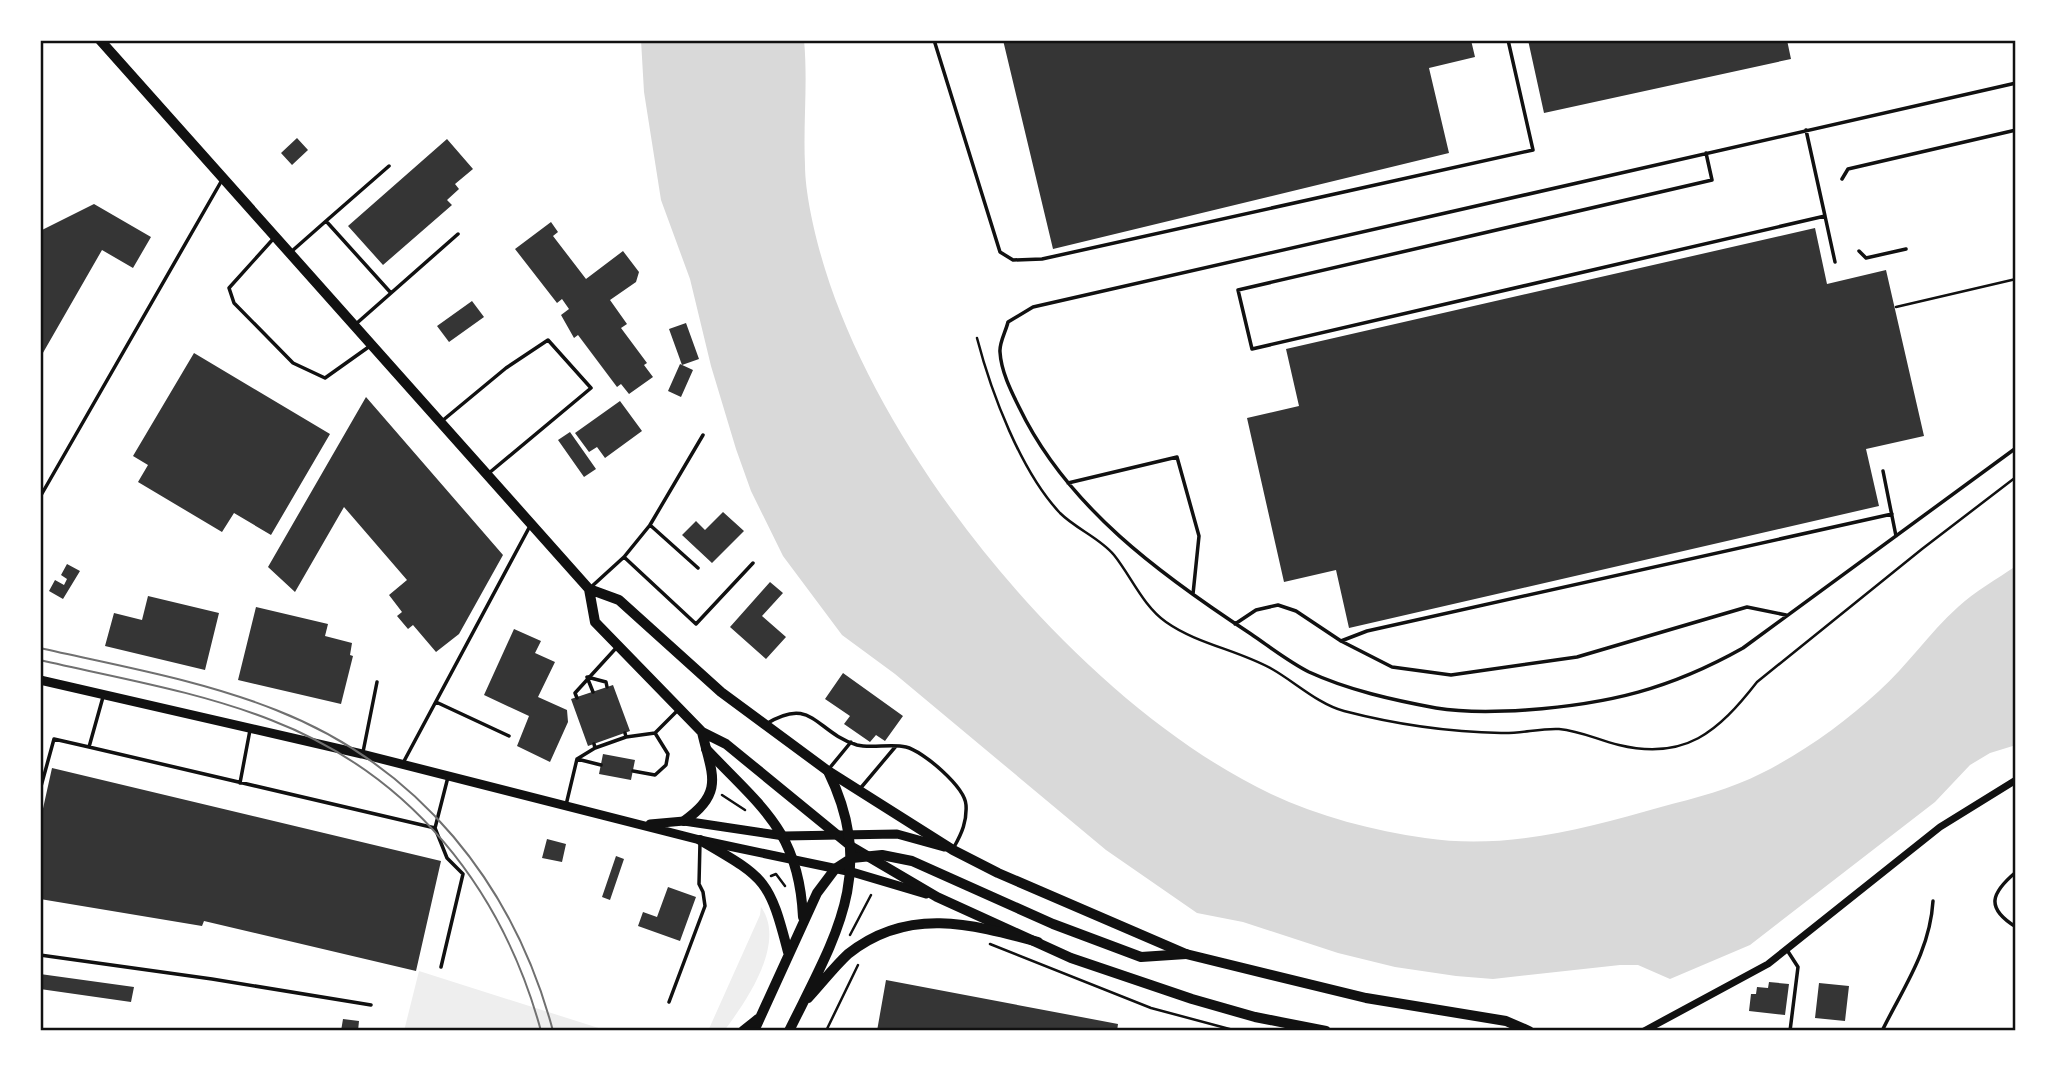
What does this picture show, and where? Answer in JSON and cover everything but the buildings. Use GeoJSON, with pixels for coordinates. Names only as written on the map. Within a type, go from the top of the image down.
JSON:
{"type":"FeatureCollection","features":[{"type":"Feature","properties":{"kind":"main road"},"geometry":{"type":"LineString","coordinates":[[100,40],[589,589],[619,600],[721,692],[828,771],[953,850],[1066,904],[1186,954],[1366,998],[1506,1021],[1529,1031]]}},
{"type":"Feature","properties":{"kind":"main road"},"geometry":{"type":"LineString","coordinates":[[589,589],[595,622],[679,709],[702,732],[726,744],[852,853],[882,855],[919,864],[1053,925],[1141,957],[1186,954]]}},
{"type":"Feature","properties":{"kind":"main road"},"geometry":{"type":"LineString","coordinates":[[684,821],[705,804],[712,791],[714,776],[702,732]]}},
{"type":"Feature","properties":{"kind":"main road"},"geometry":{"type":"LineString","coordinates":[[706,749],[771,818],[784,836],[796,860],[804,920]]}},
{"type":"Feature","properties":{"kind":"main road"},"geometry":{"type":"LineString","coordinates":[[789,1031],[844,907],[852,872],[846,814],[828,771]]}},
{"type":"Feature","properties":{"kind":"main road"},"geometry":{"type":"LineString","coordinates":[[700,840],[748,869],[767,887],[778,908],[788,952]]}},
{"type":"Feature","properties":{"kind":"main road"},"geometry":{"type":"LineString","coordinates":[[754,1031],[817,893],[835,869],[852,853]]}},
{"type":"Feature","properties":{"kind":"main road"},"geometry":{"type":"LineString","coordinates":[[866,855],[937,897],[1125,979],[1272,1026],[1326,1031]]}},
{"type":"Feature","properties":{"kind":"main road"},"geometry":{"type":"LineString","coordinates":[[802,1005],[846,956],[866,942],[901,926],[938,921],[971,924],[1038,942]]}},
{"type":"Feature","properties":{"kind":"main road"},"geometry":{"type":"LineString","coordinates":[[743,1031],[761,1017]]}},
{"type":"Feature","properties":{"kind":"street"},"geometry":{"type":"LineString","coordinates":[[40,680],[362,754],[647,824],[700,840],[852,872],[937,897]]}},
{"type":"Feature","properties":{"kind":"street"},"geometry":{"type":"LineString","coordinates":[[1644,1031],[1787,950],[1940,827],[2016,780]]}},
{"type":"Feature","properties":{"kind":"street"},"geometry":{"type":"LineString","coordinates":[[647,824],[684,821],[784,836],[897,834],[953,850]]}},
{"type":"Feature","properties":{"kind":"lane"},"geometry":{"type":"LineString","coordinates":[[934,40],[1000,252],[1013,260],[1042,259],[1533,150],[1508,40]]}},
{"type":"Feature","properties":{"kind":"lane"},"geometry":{"type":"LineString","coordinates":[[2016,83],[1033,307],[1008,322],[1000,351],[1009,387],[1030,430],[1068,482],[1109,527],[1193,594],[1306,671],[1340,685],[1438,709],[1486,712],[1585,706],[1641,694],[1700,672],[1742,648],[2016,448]]}},
{"type":"Feature","properties":{"kind":"lane"},"geometry":{"type":"LineString","coordinates":[[1806,130],[1835,262]]}},
{"type":"Feature","properties":{"kind":"lane"},"geometry":{"type":"LineString","coordinates":[[1842,178],[1847,169],[2016,130]]}},
{"type":"Feature","properties":{"kind":"lane"},"geometry":{"type":"LineString","coordinates":[[1706,153],[1712,180],[1238,289],[1252,349],[1825,216]]}},
{"type":"Feature","properties":{"kind":"lane"},"geometry":{"type":"LineString","coordinates":[[290,253],[389,166]]}},
{"type":"Feature","properties":{"kind":"lane"},"geometry":{"type":"LineString","coordinates":[[40,497],[223,178]]}},
{"type":"Feature","properties":{"kind":"lane"},"geometry":{"type":"LineString","coordinates":[[326,221],[391,293]]}},
{"type":"Feature","properties":{"kind":"lane"},"geometry":{"type":"LineString","coordinates":[[354,325],[458,234]]}},
{"type":"Feature","properties":{"kind":"lane"},"geometry":{"type":"LineString","coordinates":[[276,237],[229,288],[234,303],[293,363],[324,378],[372,345]]}},
{"type":"Feature","properties":{"kind":"lane"},"geometry":{"type":"LineString","coordinates":[[1859,251],[1866,258],[1906,249]]}},
{"type":"Feature","properties":{"kind":"lane"},"geometry":{"type":"LineString","coordinates":[[440,422],[506,368],[548,340],[591,388],[487,475]]}},
{"type":"Feature","properties":{"kind":"lane"},"geometry":{"type":"LineString","coordinates":[[589,589],[624,557],[650,525],[702,435]]}},
{"type":"Feature","properties":{"kind":"lane"},"geometry":{"type":"LineString","coordinates":[[1068,482],[1177,457],[1199,536],[1193,594]]}},
{"type":"Feature","properties":{"kind":"lane"},"geometry":{"type":"LineString","coordinates":[[1883,471],[1896,536]]}},
{"type":"Feature","properties":{"kind":"lane"},"geometry":{"type":"LineString","coordinates":[[1340,641],[1367,631],[1422,618],[1892,514]]}},
{"type":"Feature","properties":{"kind":"lane"},"geometry":{"type":"LineString","coordinates":[[402,765],[531,524]]}},
{"type":"Feature","properties":{"kind":"lane"},"geometry":{"type":"LineString","coordinates":[[650,525],[698,568]]}},
{"type":"Feature","properties":{"kind":"lane"},"geometry":{"type":"LineString","coordinates":[[624,557],[696,624],[753,563]]}},
{"type":"Feature","properties":{"kind":"lane"},"geometry":{"type":"LineString","coordinates":[[1235,624],[1256,610],[1278,605],[1296,611],[1340,641],[1392,667],[1451,675],[1577,657],[1747,607],[1788,615]]}},
{"type":"Feature","properties":{"kind":"lane"},"geometry":{"type":"LineString","coordinates":[[577,698],[576,693],[587,677],[618,646]]}},
{"type":"Feature","properties":{"kind":"lane"},"geometry":{"type":"LineString","coordinates":[[587,677],[606,682],[607,687]]}},
{"type":"Feature","properties":{"kind":"lane"},"geometry":{"type":"LineString","coordinates":[[587,677],[593,692]]}},
{"type":"Feature","properties":{"kind":"lane"},"geometry":{"type":"LineString","coordinates":[[362,754],[377,682]]}},
{"type":"Feature","properties":{"kind":"lane"},"geometry":{"type":"LineString","coordinates":[[89,747],[103,695]]}},
{"type":"Feature","properties":{"kind":"lane"},"geometry":{"type":"LineString","coordinates":[[436,702],[509,736]]}},
{"type":"Feature","properties":{"kind":"lane"},"geometry":{"type":"LineString","coordinates":[[566,805],[578,759],[594,746],[610,740],[625,735],[655,733],[679,709]]}},
{"type":"Feature","properties":{"kind":"lane"},"geometry":{"type":"LineString","coordinates":[[764,725],[787,712],[796,711],[860,746],[905,746],[927,758],[959,790],[966,803],[965,822],[953,850]]}},
{"type":"Feature","properties":{"kind":"lane"},"geometry":{"type":"LineString","coordinates":[[240,783],[250,730]]}},
{"type":"Feature","properties":{"kind":"lane"},"geometry":{"type":"LineString","coordinates":[[633,771],[655,775],[666,765],[668,754],[655,733]]}},
{"type":"Feature","properties":{"kind":"lane"},"geometry":{"type":"LineString","coordinates":[[40,790],[54,739],[435,828]]}},
{"type":"Feature","properties":{"kind":"lane"},"geometry":{"type":"LineString","coordinates":[[828,771],[851,742]]}},
{"type":"Feature","properties":{"kind":"lane"},"geometry":{"type":"LineString","coordinates":[[858,791],[896,746]]}},
{"type":"Feature","properties":{"kind":"lane"},"geometry":{"type":"LineString","coordinates":[[578,759],[601,765]]}},
{"type":"Feature","properties":{"kind":"lane"},"geometry":{"type":"LineString","coordinates":[[441,967],[463,874],[447,858],[435,828],[449,777]]}},
{"type":"Feature","properties":{"kind":"lane"},"geometry":{"type":"LineString","coordinates":[[669,1002],[705,906],[699,884],[700,840]]}},
{"type":"Feature","properties":{"kind":"lane"},"geometry":{"type":"LineString","coordinates":[[2016,872],[1995,894],[1994,904],[1999,914],[2016,927]]}},
{"type":"Feature","properties":{"kind":"lane"},"geometry":{"type":"LineString","coordinates":[[1882,1031],[1905,988],[1931,929],[1933,901]]}},
{"type":"Feature","properties":{"kind":"lane"},"geometry":{"type":"LineString","coordinates":[[1787,950],[1798,967],[1790,1031]]}},
{"type":"Feature","properties":{"kind":"lane"},"geometry":{"type":"LineString","coordinates":[[40,955],[371,1005]]}},
{"type":"Feature","properties":{"kind":"path"},"geometry":{"type":"LineString","coordinates":[[1896,307],[2016,279]]}},
{"type":"Feature","properties":{"kind":"path"},"geometry":{"type":"LineString","coordinates":[[719,793],[752,814]]}},
{"type":"Feature","properties":{"kind":"path"},"geometry":{"type":"LineString","coordinates":[[779,879],[782,872]]}},
{"type":"Feature","properties":{"kind":"path"},"geometry":{"type":"LineString","coordinates":[[771,876],[776,874],[785,886],[789,886]]}},
{"type":"Feature","properties":{"kind":"path"},"geometry":{"type":"LineString","coordinates":[[847,940],[872,895]]}},
{"type":"Feature","properties":{"kind":"path"},"geometry":{"type":"LineString","coordinates":[[860,903],[867,906]]}},
{"type":"Feature","properties":{"kind":"path"},"geometry":{"type":"LineString","coordinates":[[989,944],[1152,1008],[1237,1031]]}},
{"type":"Feature","properties":{"kind":"path"},"geometry":{"type":"LineString","coordinates":[[826,1031],[860,961]]}},
{"type":"Feature","properties":{"kind":"shaded area"},"geometry":{"type":"Polygon","coordinates":[[[641,40],[804,40],[805,177],[815,231],[825,269],[854,344],[894,422],[944,498],[1001,572],[1064,641],[1131,702],[1201,754],[1271,794],[1327,816],[1386,831],[1425,838],[1485,841],[1574,830],[1713,793],[1778,765],[1838,725],[1889,681],[1958,607],[2016,566],[2016,745],[1990,753],[1970,765],[1935,802],[1750,945],[1670,979],[1638,965],[1493,979],[1456,976],[1395,967],[1338,953],[1243,922],[1197,913],[1106,850],[895,674],[842,635],[783,556],[751,491],[736,449],[711,366],[690,279],[661,200],[644,92],[641,40]]]}},
{"type":"Feature","properties":{"kind":"shaded area"},"geometry":{"type":"Polygon","coordinates":[[[761,907],[768,921],[769,937],[761,972],[724,1031],[708,1031],[760,915],[761,907]]]}},
{"type":"Feature","properties":{"kind":"shaded area"},"geometry":{"type":"Polygon","coordinates":[[[419,971],[608,1031],[404,1031],[419,971]]]}},
{"type":"Feature","properties":{"kind":"tram line"},"geometry":{"type":"LineString","coordinates":[[40,648],[160,674],[248,699],[327,734],[374,763],[416,798],[453,837],[486,880],[513,927],[536,978],[553,1031]]}},
{"type":"Feature","properties":{"kind":"tram line"},"geometry":{"type":"LineString","coordinates":[[40,660],[157,686],[243,710],[321,743],[367,771],[408,804],[444,842],[475,884],[502,930],[524,979],[541,1031]]}}]}
